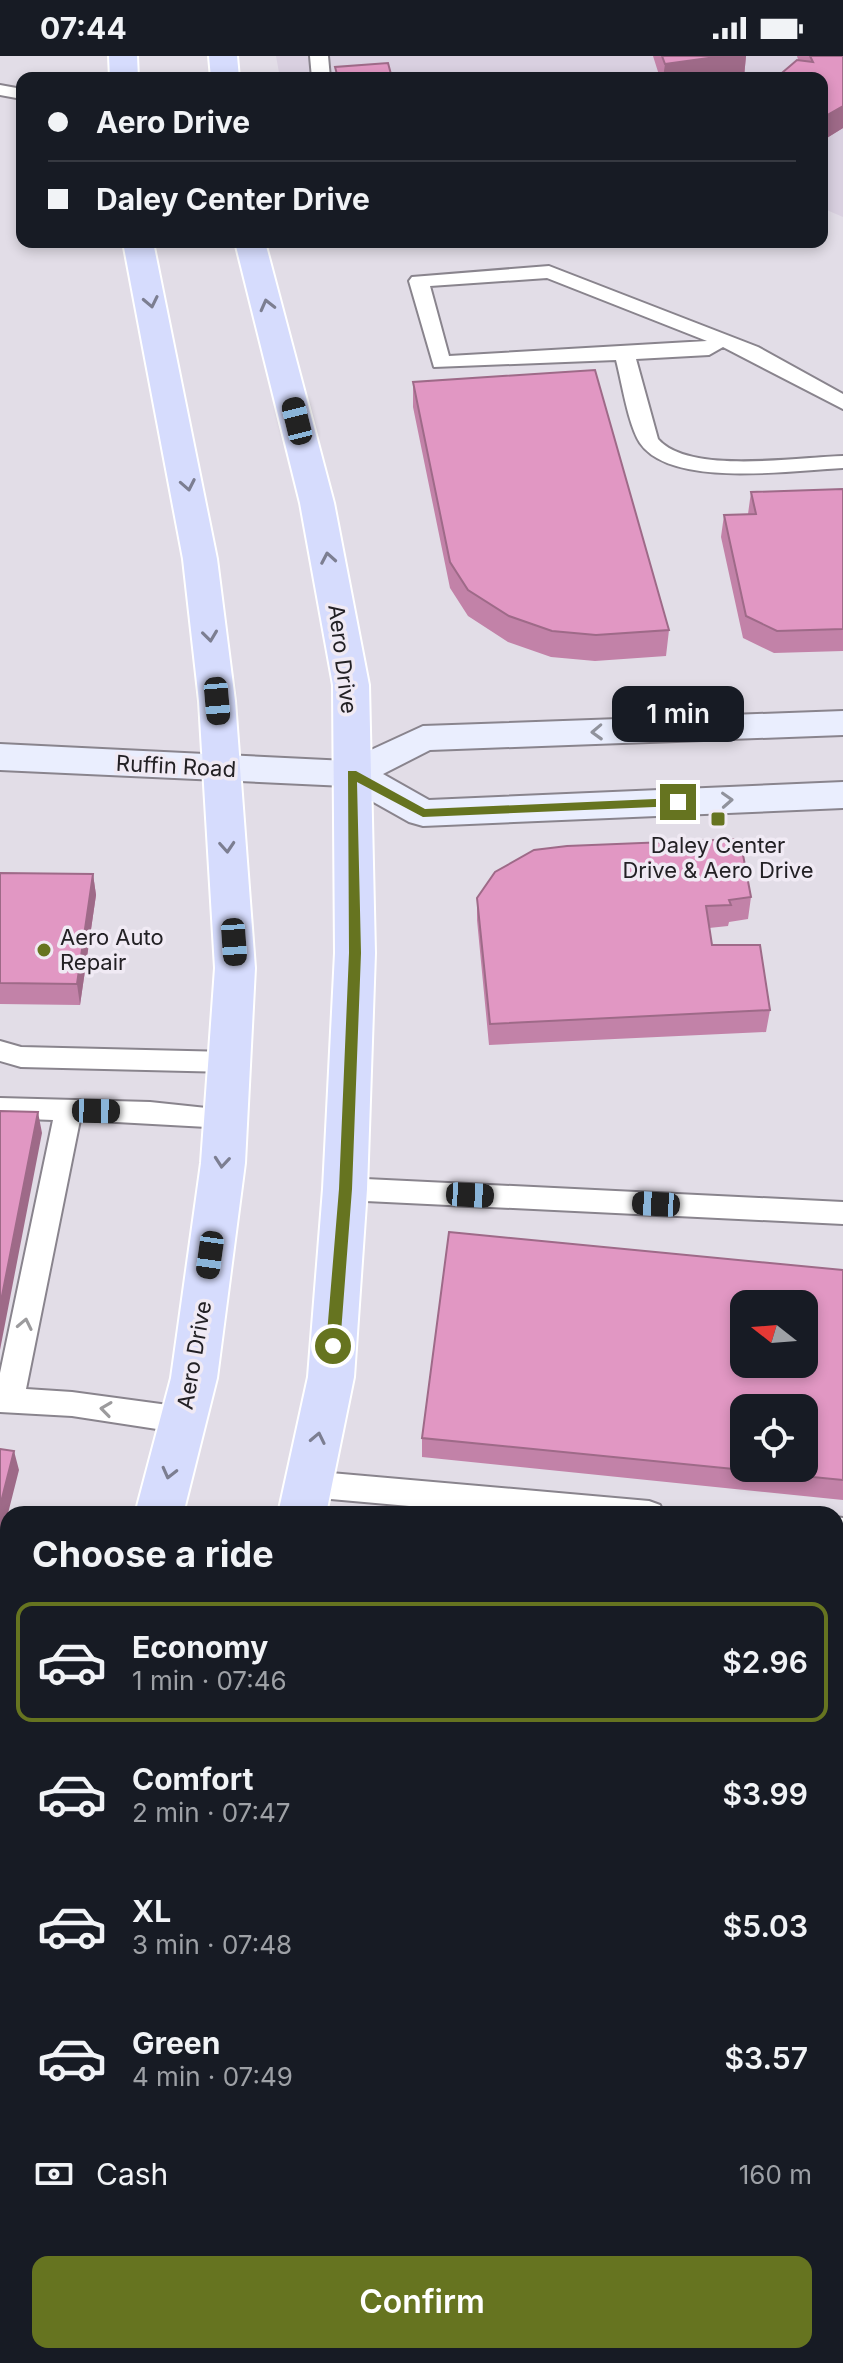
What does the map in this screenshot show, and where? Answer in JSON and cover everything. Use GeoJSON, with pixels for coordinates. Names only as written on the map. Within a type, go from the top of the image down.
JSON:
{"type":"FeatureCollection","features":[{"type":"Feature","properties":{"kind":"main road","name":"Aero Drive"},"geometry":{"type":"LineString","coordinates":[[139,248],[197,532],[222,769],[235,968],[223,1163],[194,1378],[161,1506]]}},
{"type":"Feature","properties":{"kind":"main road","name":"Aero Drive"},"geometry":{"type":"LineString","coordinates":[[252,248],[317,503],[351,685],[355,953],[345,1189],[331,1377],[305,1499]]}},
{"type":"Feature","properties":{"kind":"main road"},"geometry":{"type":"LineString","coordinates":[[352,774],[423,738],[843,723]]}},
{"type":"Feature","properties":{"kind":"main road","name":"Ruffin Road"},"geometry":{"type":"LineString","coordinates":[[0,757],[352,774]]}},
{"type":"Feature","properties":{"kind":"main road"},"geometry":{"type":"LineString","coordinates":[[352,774],[423,813],[843,795]]}},
{"type":"Feature","properties":{"kind":"lane"},"geometry":{"type":"LineString","coordinates":[[721,339],[709,349],[441,363],[419,281],[549,272],[721,339],[768,358],[843,403]]}},
{"type":"Feature","properties":{"kind":"lane"},"geometry":{"type":"LineString","coordinates":[[624,354],[648,439],[656,450],[669,458],[708,465],[843,462]]}},
{"type":"Feature","properties":{"kind":"lane"},"geometry":{"type":"LineString","coordinates":[[0,1051],[21,1057],[229,1062]]}},
{"type":"Feature","properties":{"kind":"lane"},"geometry":{"type":"LineString","coordinates":[[0,1108],[225,1118]]}},
{"type":"Feature","properties":{"kind":"lane"},"geometry":{"type":"LineString","coordinates":[[69,1110],[5,1400],[72,1404],[183,1420]]}},
{"type":"Feature","properties":{"kind":"lane"},"geometry":{"type":"LineString","coordinates":[[345,1189],[843,1213]]}},
{"type":"Feature","properties":{"kind":"lane"},"geometry":{"type":"LineString","coordinates":[[305,1499],[466,1506]]}},
{"type":"Feature","properties":{"kind":"shaded area"},"geometry":{"type":"Polygon","coordinates":[[[276,56],[843,56],[843,217],[828,211],[828,72],[279,72],[276,56]]]}},
{"type":"Feature","properties":{"kind":"building"},"geometry":{"type":"Polygon","coordinates":[[[662,56],[723,56],[665,64],[662,56]]]}},
{"type":"Feature","properties":{"kind":"building"},"geometry":{"type":"Polygon","coordinates":[[[810,56],[843,56],[843,106],[828,115],[828,72],[783,72],[797,60],[813,62],[810,56]]]}},
{"type":"Feature","properties":{"kind":"building"},"geometry":{"type":"Polygon","coordinates":[[[388,63],[390,72],[336,72],[335,67],[388,63]]]}},
{"type":"Feature","properties":{"kind":"building"},"geometry":{"type":"Polygon","coordinates":[[[595,370],[669,630],[596,635],[552,631],[509,616],[468,590],[450,562],[413,382],[595,370]]]}},
{"type":"Feature","properties":{"kind":"building"},"geometry":{"type":"Polygon","coordinates":[[[843,489],[843,629],[777,631],[746,616],[724,515],[756,514],[751,492],[843,489]]]}},
{"type":"Feature","properties":{"kind":"building"},"geometry":{"type":"Polygon","coordinates":[[[740,839],[751,897],[729,900],[731,905],[706,906],[712,945],[760,945],[770,1010],[490,1024],[477,898],[495,872],[534,850],[740,839]]]}},
{"type":"Feature","properties":{"kind":"building","name":"Aero Auto Repair"},"geometry":{"type":"Polygon","coordinates":[[[0,873],[93,874],[77,984],[0,983],[0,873]]]}},
{"type":"Feature","properties":{"kind":"building"},"geometry":{"type":"Polygon","coordinates":[[[0,1111],[38,1112],[0,1306],[0,1111]]]}},
{"type":"Feature","properties":{"kind":"building"},"geometry":{"type":"Polygon","coordinates":[[[449,1232],[843,1270],[843,1480],[818,1478],[818,1394],[730,1394],[730,1469],[422,1438],[449,1232]]]}},
{"type":"Feature","properties":{"kind":"building"},"geometry":{"type":"Polygon","coordinates":[[[0,1449],[14,1451],[0,1506],[0,1449]]]}},
{"type":"Feature","properties":{"kind":"place","name":"Daley Center Drive & Aero Drive"},"geometry":{"type":"Point","coordinates":[718,819]}},
{"type":"Feature","properties":{"kind":"place","name":"Aero Auto Repair"},"geometry":{"type":"Point","coordinates":[44,950]}},
{"type":"Feature","properties":{"kind":"route"},"geometry":{"type":"LineString","coordinates":[[333,1346],[345,1189],[355,953],[352,774],[423,813],[678,802]]}}]}
